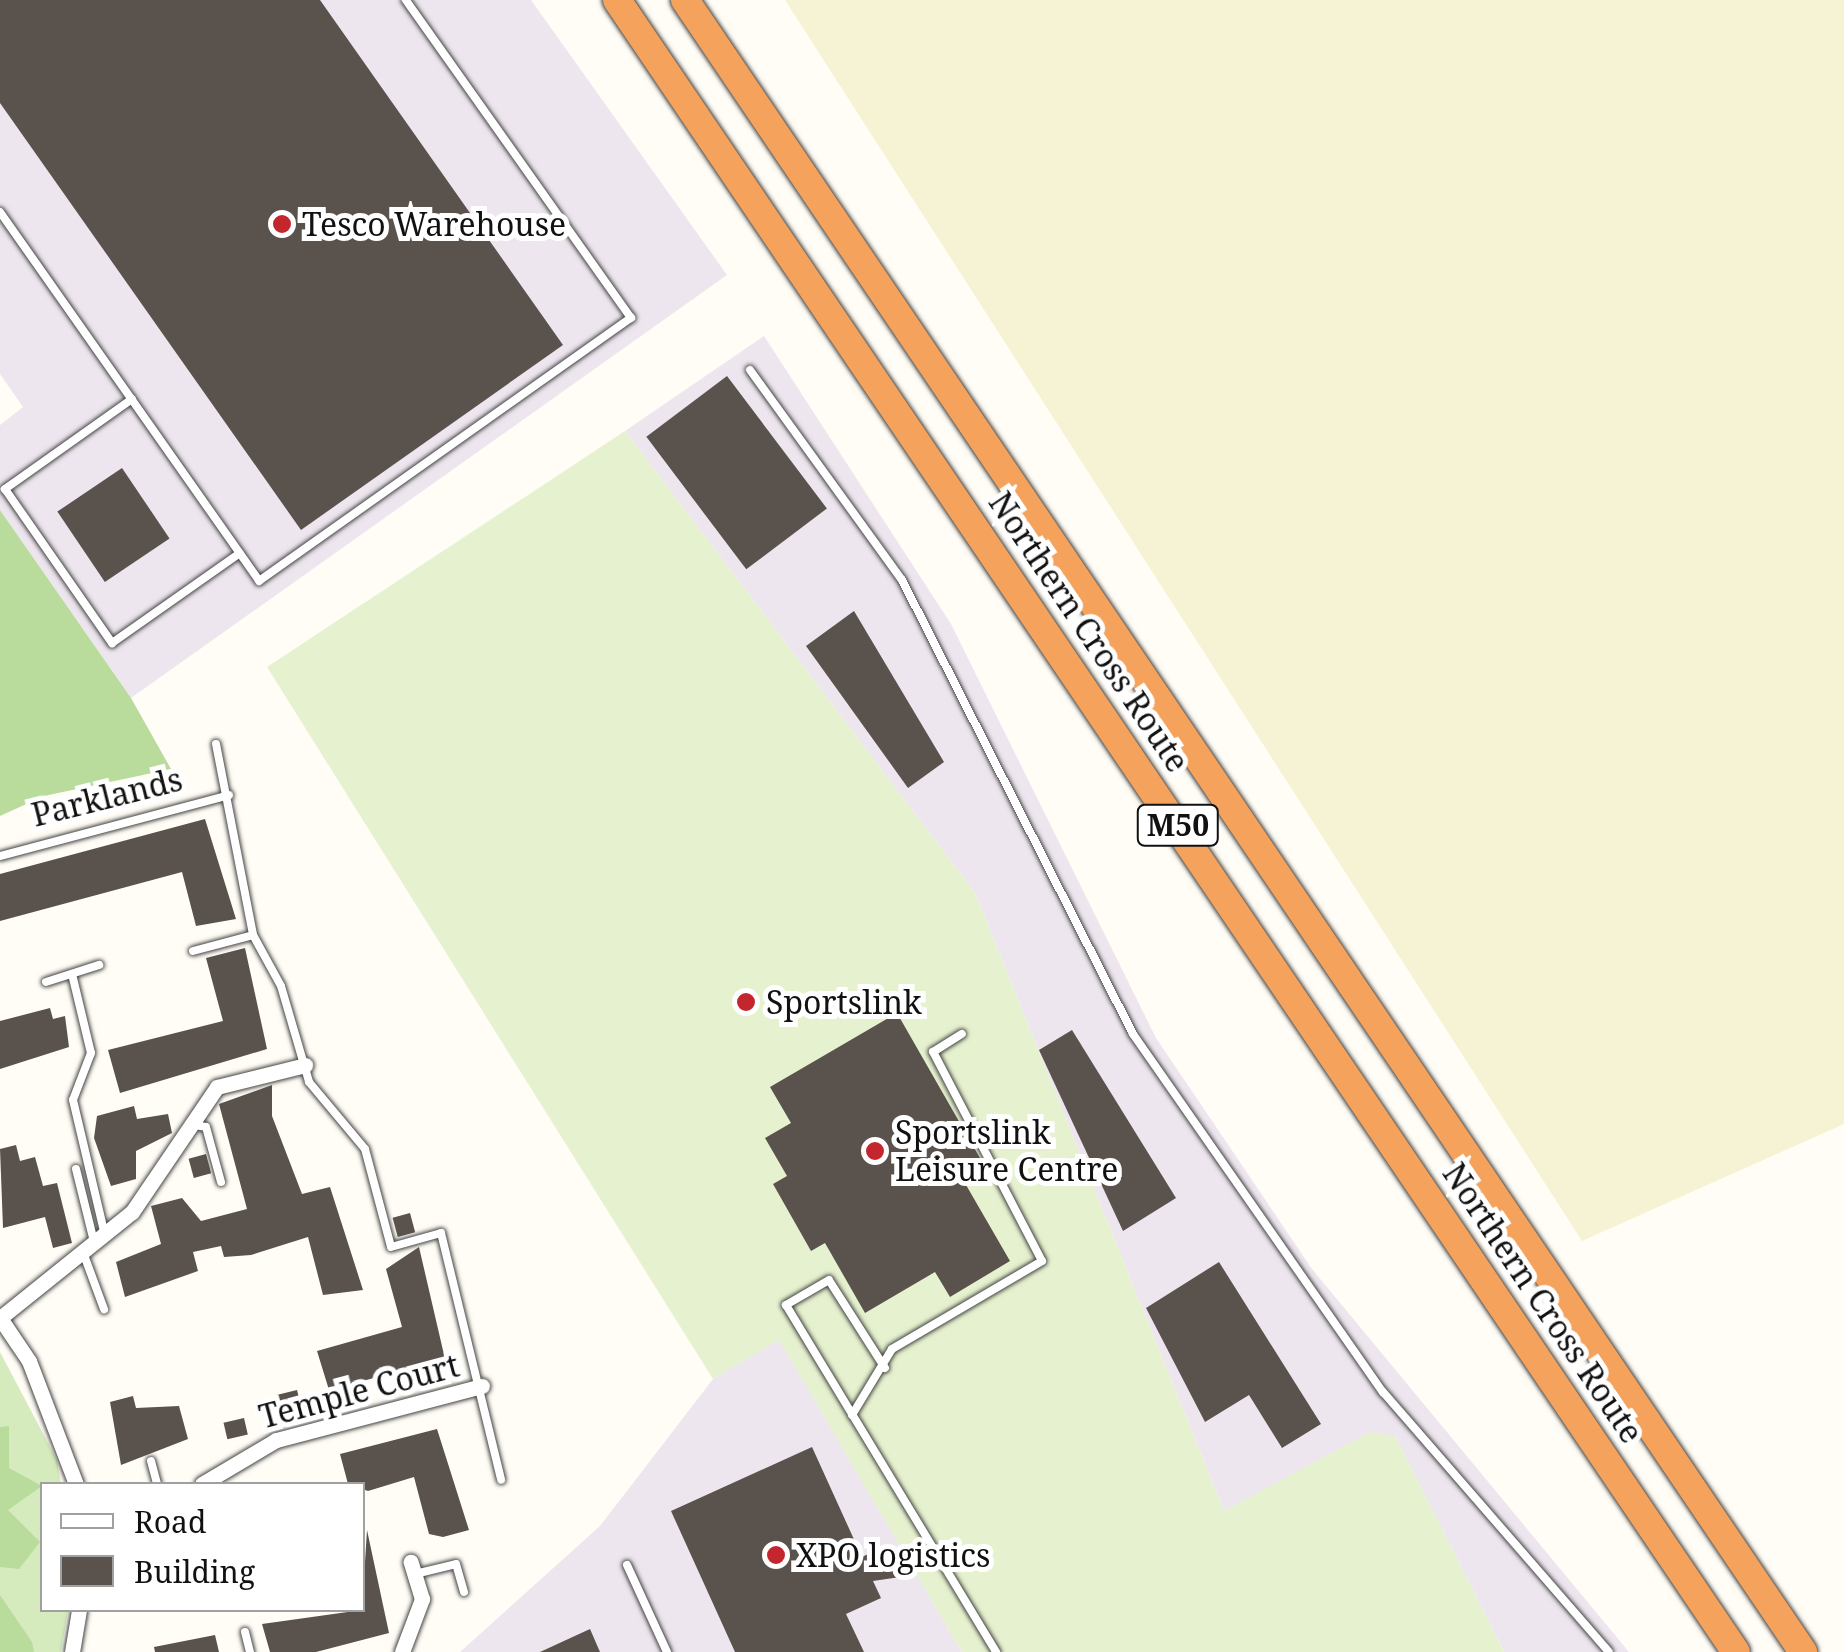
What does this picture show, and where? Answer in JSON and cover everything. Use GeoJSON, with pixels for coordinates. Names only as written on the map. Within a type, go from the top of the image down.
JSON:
{"type":"FeatureCollection","features":[{"type":"Feature","properties":{"kind":"highway","name":"Northern Cross Route"},"geometry":{"type":"LineString","coordinates":[[617,0],[1736,1652]]}},
{"type":"Feature","properties":{"kind":"highway","name":"Northern Cross Route"},"geometry":{"type":"LineString","coordinates":[[685,0],[1803,1652]]}},
{"type":"Feature","properties":{"kind":"street"},"geometry":{"type":"LineString","coordinates":[[75,1482],[43,1394],[0,1318],[95,1247],[163,1174],[190,1124],[217,1087],[305,1064]]}},
{"type":"Feature","properties":{"kind":"street","name":"Temple Court"},"geometry":{"type":"LineString","coordinates":[[205,1482],[276,1440],[482,1386]]}},
{"type":"Feature","properties":{"kind":"street"},"geometry":{"type":"LineString","coordinates":[[402,1652],[422,1598],[413,1568]]}},
{"type":"Feature","properties":{"kind":"street"},"geometry":{"type":"LineString","coordinates":[[72,1652],[79,1612]]}},
{"type":"Feature","properties":{"kind":"lane"},"geometry":{"type":"LineString","coordinates":[[0,212],[260,580],[630,318],[406,0]]}},
{"type":"Feature","properties":{"kind":"lane"},"geometry":{"type":"LineString","coordinates":[[750,370],[902,580],[1133,1034],[1383,1392],[1609,1652]]}},
{"type":"Feature","properties":{"kind":"lane"},"geometry":{"type":"LineString","coordinates":[[132,399],[6,489],[112,643],[240,554]]}},
{"type":"Feature","properties":{"kind":"lane","name":"Parklands"},"geometry":{"type":"LineString","coordinates":[[216,744],[229,795],[252,934],[282,986],[305,1064]]}},
{"type":"Feature","properties":{"kind":"lane","name":"Parklands"},"geometry":{"type":"LineString","coordinates":[[0,856],[229,795]]}},
{"type":"Feature","properties":{"kind":"lane"},"geometry":{"type":"LineString","coordinates":[[193,951],[252,934]]}},
{"type":"Feature","properties":{"kind":"lane"},"geometry":{"type":"LineString","coordinates":[[46,982],[100,965]]}},
{"type":"Feature","properties":{"kind":"lane"},"geometry":{"type":"LineString","coordinates":[[72,974],[91,1053],[74,1100],[104,1308]]}},
{"type":"Feature","properties":{"kind":"lane"},"geometry":{"type":"LineString","coordinates":[[852,1415],[892,1350],[1042,1261],[933,1052],[962,1034]]}},
{"type":"Feature","properties":{"kind":"lane","name":"Temple Court"},"geometry":{"type":"LineString","coordinates":[[305,1064],[318,1099],[364,1149],[391,1247],[441,1233],[482,1386],[501,1480]]}},
{"type":"Feature","properties":{"kind":"lane"},"geometry":{"type":"LineString","coordinates":[[190,1124],[206,1126],[221,1182]]}},
{"type":"Feature","properties":{"kind":"lane"},"geometry":{"type":"LineString","coordinates":[[76,1169],[95,1247]]}},
{"type":"Feature","properties":{"kind":"lane"},"geometry":{"type":"LineString","coordinates":[[884,1368],[830,1280],[786,1305],[996,1652]]}},
{"type":"Feature","properties":{"kind":"lane"},"geometry":{"type":"LineString","coordinates":[[151,1461],[156,1482]]}},
{"type":"Feature","properties":{"kind":"lane"},"geometry":{"type":"LineString","coordinates":[[413,1568],[456,1564],[464,1592]]}},
{"type":"Feature","properties":{"kind":"lane"},"geometry":{"type":"LineString","coordinates":[[627,1565],[667,1652]]}},
{"type":"Feature","properties":{"kind":"lane"},"geometry":{"type":"LineString","coordinates":[[245,1632],[250,1652]]}},
{"type":"Feature","properties":{"kind":"shaded area"},"geometry":{"type":"Polygon","coordinates":[[[0,0],[531,0],[727,275],[131,698],[0,510],[0,425],[23,407],[0,374],[0,0]]]}},
{"type":"Feature","properties":{"kind":"shaded area"},"geometry":{"type":"Polygon","coordinates":[[[785,0],[1844,0],[1844,1124],[1582,1241],[785,0]]]}},
{"type":"Feature","properties":{"kind":"shaded area"},"geometry":{"type":"Polygon","coordinates":[[[764,336],[951,624],[1156,1038],[1312,1269],[1629,1652],[1504,1652],[1395,1436],[1224,1511],[975,893],[625,431],[764,336]]]}},
{"type":"Feature","properties":{"kind":"shaded area"},"geometry":{"type":"Polygon","coordinates":[[[779,1339],[962,1652],[460,1652],[600,1526],[713,1379],[779,1339]]]}},
{"type":"Feature","properties":{"kind":"green space","name":"Sportslink"},"geometry":{"type":"Polygon","coordinates":[[[625,431],[975,893],[1224,1511],[1370,1432],[1395,1436],[1504,1652],[962,1652],[779,1340],[713,1379],[267,667],[625,431]]]}},
{"type":"Feature","properties":{"kind":"green space"},"geometry":{"type":"Polygon","coordinates":[[[0,510],[131,698],[171,769],[44,796],[0,816],[0,510]]]}},
{"type":"Feature","properties":{"kind":"green space"},"geometry":{"type":"Polygon","coordinates":[[[0,1352],[57,1460],[61,1482],[40,1482],[40,1612],[68,1612],[61,1652],[0,1652],[0,1352]]]}},
{"type":"Feature","properties":{"kind":"green space"},"geometry":{"type":"Polygon","coordinates":[[[9,1426],[9,1468],[40,1485],[8,1510],[40,1542],[19,1569],[0,1567],[0,1427],[9,1426]]]}},
{"type":"Feature","properties":{"kind":"green space"},"geometry":{"type":"Polygon","coordinates":[[[0,1595],[32,1642],[34,1652],[0,1652],[0,1595]]]}},
{"type":"Feature","properties":{"kind":"building","name":"Tesco Warehouse"},"geometry":{"type":"Polygon","coordinates":[[[0,0],[320,0],[563,345],[301,530],[0,103],[0,0]]]}},
{"type":"Feature","properties":{"kind":"building"},"geometry":{"type":"Polygon","coordinates":[[[727,376],[827,509],[746,569],[646,437],[727,376]]]}},
{"type":"Feature","properties":{"kind":"building"},"geometry":{"type":"Polygon","coordinates":[[[122,468],[170,538],[105,582],[57,512],[122,468]]]}},
{"type":"Feature","properties":{"kind":"building"},"geometry":{"type":"Polygon","coordinates":[[[854,611],[944,762],[908,788],[806,646],[854,611]]]}},
{"type":"Feature","properties":{"kind":"building"},"geometry":{"type":"Polygon","coordinates":[[[205,819],[236,919],[196,926],[182,872],[0,921],[0,874],[205,819]]]}},
{"type":"Feature","properties":{"kind":"building"},"geometry":{"type":"Polygon","coordinates":[[[245,948],[267,1049],[120,1093],[108,1050],[223,1021],[206,958],[245,948]]]}},
{"type":"Feature","properties":{"kind":"building"},"geometry":{"type":"Polygon","coordinates":[[[50,1008],[53,1019],[65,1016],[69,1047],[0,1069],[0,1021],[50,1008]]]}},
{"type":"Feature","properties":{"kind":"building","name":"Sportslink Leisure Centre"},"geometry":{"type":"Polygon","coordinates":[[[897,1013],[984,1165],[962,1178],[1010,1261],[950,1297],[935,1272],[865,1313],[825,1243],[811,1251],[773,1184],[787,1176],[765,1138],[791,1123],[770,1087],[897,1013]]]}},
{"type":"Feature","properties":{"kind":"building"},"geometry":{"type":"Polygon","coordinates":[[[1072,1030],[1176,1198],[1123,1231],[1039,1050],[1072,1030]]]}},
{"type":"Feature","properties":{"kind":"building"},"geometry":{"type":"Polygon","coordinates":[[[272,1085],[272,1116],[302,1194],[330,1187],[363,1290],[323,1295],[308,1237],[251,1255],[224,1257],[221,1246],[193,1252],[198,1271],[125,1297],[116,1262],[161,1244],[151,1206],[182,1198],[201,1221],[247,1209],[219,1104],[272,1085]]]}},
{"type":"Feature","properties":{"kind":"building"},"geometry":{"type":"Polygon","coordinates":[[[134,1106],[137,1119],[168,1114],[172,1133],[136,1151],[136,1179],[111,1186],[94,1138],[97,1116],[134,1106]]]}},
{"type":"Feature","properties":{"kind":"building"},"geometry":{"type":"Polygon","coordinates":[[[16,1145],[20,1161],[35,1157],[43,1186],[57,1183],[72,1243],[53,1248],[45,1217],[3,1228],[0,1149],[16,1145]]]}},
{"type":"Feature","properties":{"kind":"building"},"geometry":{"type":"Polygon","coordinates":[[[206,1154],[211,1173],[194,1178],[189,1159],[206,1154]]]}},
{"type":"Feature","properties":{"kind":"building"},"geometry":{"type":"Polygon","coordinates":[[[410,1213],[415,1232],[398,1237],[393,1218],[410,1213]]]}},
{"type":"Feature","properties":{"kind":"building"},"geometry":{"type":"Polygon","coordinates":[[[419,1247],[445,1359],[329,1390],[317,1351],[402,1327],[386,1269],[419,1247]]]}},
{"type":"Feature","properties":{"kind":"building"},"geometry":{"type":"Polygon","coordinates":[[[1219,1262],[1321,1424],[1282,1448],[1249,1395],[1205,1422],[1146,1308],[1219,1262]]]}},
{"type":"Feature","properties":{"kind":"building"},"geometry":{"type":"Polygon","coordinates":[[[297,1390],[301,1406],[280,1411],[277,1395],[297,1390]]]}},
{"type":"Feature","properties":{"kind":"building"},"geometry":{"type":"Polygon","coordinates":[[[133,1396],[136,1408],[179,1406],[188,1439],[121,1465],[110,1402],[133,1396]]]}},
{"type":"Feature","properties":{"kind":"building"},"geometry":{"type":"Polygon","coordinates":[[[244,1418],[248,1435],[227,1439],[224,1423],[244,1418]]]}},
{"type":"Feature","properties":{"kind":"building"},"geometry":{"type":"Polygon","coordinates":[[[437,1429],[469,1530],[443,1537],[429,1534],[414,1477],[368,1491],[365,1482],[347,1482],[340,1454],[437,1429]]]}},
{"type":"Feature","properties":{"kind":"building","name":"XPO logistics"},"geometry":{"type":"Polygon","coordinates":[[[812,1447],[862,1557],[886,1545],[907,1576],[873,1581],[881,1598],[846,1614],[864,1652],[735,1652],[671,1511],[812,1447]]]}},
{"type":"Feature","properties":{"kind":"building"},"geometry":{"type":"Polygon","coordinates":[[[367,1530],[389,1633],[316,1652],[270,1652],[262,1624],[365,1612],[367,1530]]]}},
{"type":"Feature","properties":{"kind":"building"},"geometry":{"type":"Polygon","coordinates":[[[590,1629],[600,1652],[540,1652],[590,1629]]]}},
{"type":"Feature","properties":{"kind":"building"},"geometry":{"type":"Polygon","coordinates":[[[215,1635],[219,1652],[155,1652],[154,1647],[215,1635]]]}},
{"type":"Feature","properties":{"kind":"place","name":"Tesco Warehouse"},"geometry":{"type":"Point","coordinates":[282,224]}},
{"type":"Feature","properties":{"kind":"place","name":"Sportslink"},"geometry":{"type":"Point","coordinates":[746,1002]}},
{"type":"Feature","properties":{"kind":"place","name":"Sportslink Leisure Centre"},"geometry":{"type":"Point","coordinates":[875,1151]}},
{"type":"Feature","properties":{"kind":"place","name":"XPO logistics"},"geometry":{"type":"Point","coordinates":[776,1555]}}]}
